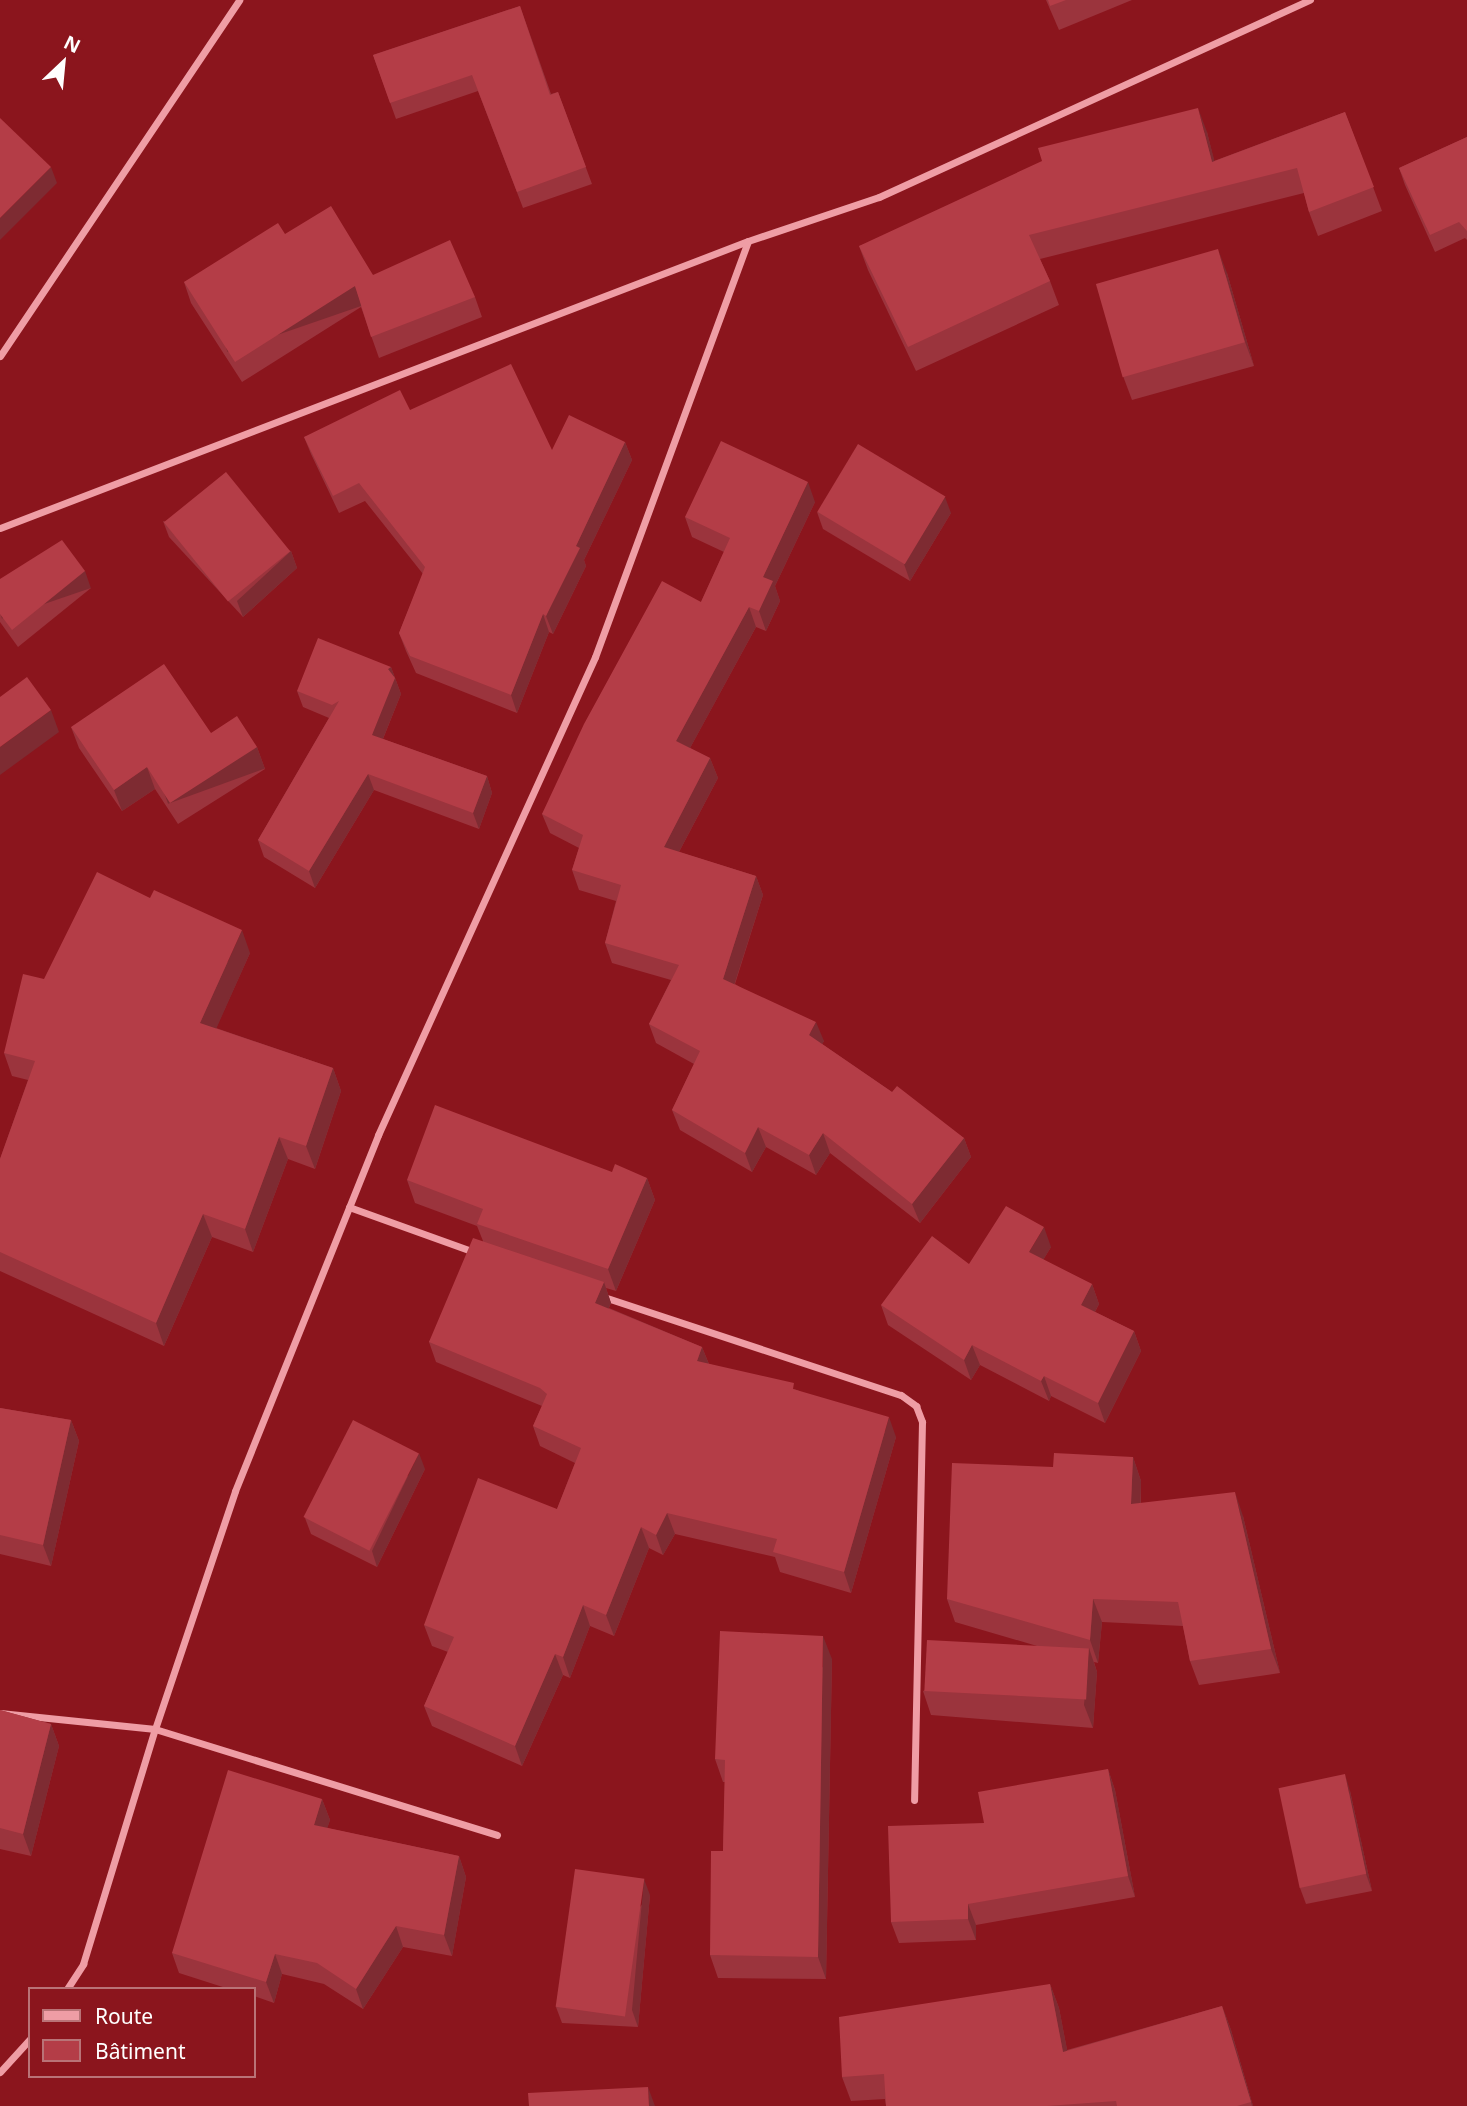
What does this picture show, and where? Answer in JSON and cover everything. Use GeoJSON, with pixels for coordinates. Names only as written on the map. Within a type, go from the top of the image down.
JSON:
{"type":"FeatureCollection","features":[{"type":"Feature","properties":{"kind":"street"},"geometry":{"type":"LineString","coordinates":[[0,356],[239,0]]}},
{"type":"Feature","properties":{"kind":"street"},"geometry":{"type":"LineString","coordinates":[[0,528],[748,241],[879,197],[1310,0]]}},
{"type":"Feature","properties":{"kind":"street"},"geometry":{"type":"LineString","coordinates":[[68,1987],[83,1964],[155,1729],[235,1491],[349,1208],[594,657],[748,241]]}},
{"type":"Feature","properties":{"kind":"street"},"geometry":{"type":"LineString","coordinates":[[349,1208],[493,1258]]}},
{"type":"Feature","properties":{"kind":"street"},"geometry":{"type":"LineString","coordinates":[[598,1295],[901,1395],[916,1406],[922,1422],[914,1800]]}},
{"type":"Feature","properties":{"kind":"street"},"geometry":{"type":"LineString","coordinates":[[0,1713],[155,1729],[498,1835]]}},
{"type":"Feature","properties":{"kind":"street"},"geometry":{"type":"LineString","coordinates":[[0,2072],[28,2041]]}},
{"type":"Feature","properties":{"kind":"building"},"geometry":{"type":"Polygon","coordinates":[[[1048,0],[1066,0],[1050,6],[1048,0]]]}},
{"type":"Feature","properties":{"kind":"building"},"geometry":{"type":"Polygon","coordinates":[[[520,6],[550,95],[558,92],[586,167],[517,192],[472,75],[390,103],[373,55],[520,6]]]}},
{"type":"Feature","properties":{"kind":"building"},"geometry":{"type":"Polygon","coordinates":[[[1198,108],[1212,162],[1345,112],[1374,187],[1309,212],[1297,168],[1029,235],[1050,281],[908,347],[859,246],[1042,161],[1038,148],[1198,108]]]}},
{"type":"Feature","properties":{"kind":"building"},"geometry":{"type":"Polygon","coordinates":[[[0,118],[51,167],[0,218],[0,118]]]}},
{"type":"Feature","properties":{"kind":"building"},"geometry":{"type":"Polygon","coordinates":[[[1467,137],[1467,231],[1459,222],[1430,235],[1399,168],[1467,137]]]}},
{"type":"Feature","properties":{"kind":"building"},"geometry":{"type":"Polygon","coordinates":[[[331,206],[373,275],[450,240],[475,297],[371,337],[355,286],[235,362],[184,282],[278,223],[285,234],[331,206]]]}},
{"type":"Feature","properties":{"kind":"building"},"geometry":{"type":"Polygon","coordinates":[[[1218,249],[1245,342],[1123,377],[1096,284],[1218,249]]]}},
{"type":"Feature","properties":{"kind":"building"},"geometry":{"type":"Polygon","coordinates":[[[511,364],[552,450],[569,415],[625,442],[576,546],[580,548],[546,616],[543,614],[511,695],[410,656],[399,633],[425,567],[359,483],[333,496],[304,437],[400,390],[410,410],[511,364]]]}},
{"type":"Feature","properties":{"kind":"building"},"geometry":{"type":"Polygon","coordinates":[[[721,441],[808,482],[763,577],[773,581],[759,611],[749,607],[676,741],[710,758],[664,847],[756,876],[723,979],[816,1022],[809,1035],[892,1092],[897,1086],[964,1138],[912,1204],[823,1133],[809,1155],[758,1127],[745,1153],[672,1110],[700,1051],[649,1024],[679,965],[605,943],[621,885],[572,870],[583,835],[542,814],[584,724],[662,581],[701,602],[730,538],[685,517],[721,441]]]}},
{"type":"Feature","properties":{"kind":"building"},"geometry":{"type":"Polygon","coordinates":[[[858,444],[945,497],[905,564],[817,512],[858,444]]]}},
{"type":"Feature","properties":{"kind":"building"},"geometry":{"type":"Polygon","coordinates":[[[226,472],[290,551],[228,602],[164,522],[226,472]]]}},
{"type":"Feature","properties":{"kind":"building"},"geometry":{"type":"Polygon","coordinates":[[[62,540],[85,571],[12,630],[0,614],[0,579],[62,540]]]}},
{"type":"Feature","properties":{"kind":"building"},"geometry":{"type":"Polygon","coordinates":[[[318,638],[391,667],[388,669],[395,678],[372,735],[487,776],[473,813],[368,774],[309,871],[258,840],[339,701],[332,705],[297,691],[318,638]]]}},
{"type":"Feature","properties":{"kind":"building"},"geometry":{"type":"Polygon","coordinates":[[[164,664],[211,733],[237,716],[257,747],[170,803],[147,767],[114,790],[71,727],[164,664]]]}},
{"type":"Feature","properties":{"kind":"building"},"geometry":{"type":"Polygon","coordinates":[[[27,677],[51,710],[0,747],[0,697],[27,677]]]}},
{"type":"Feature","properties":{"kind":"building"},"geometry":{"type":"Polygon","coordinates":[[[97,872],[150,898],[154,890],[242,930],[200,1023],[333,1068],[306,1146],[279,1137],[245,1229],[203,1214],[156,1323],[0,1252],[0,1159],[35,1061],[4,1053],[23,974],[44,979],[97,872]]]}},
{"type":"Feature","properties":{"kind":"building"},"geometry":{"type":"Polygon","coordinates":[[[435,1105],[612,1172],[615,1164],[647,1178],[608,1269],[477,1224],[483,1209],[407,1180],[435,1105]]]}},
{"type":"Feature","properties":{"kind":"building"},"geometry":{"type":"Polygon","coordinates":[[[1006,1206],[1044,1227],[1029,1252],[1092,1284],[1081,1305],[1134,1331],[1098,1403],[1044,1376],[1041,1381],[972,1345],[964,1360],[881,1305],[932,1236],[969,1264],[1006,1206]]]}},
{"type":"Feature","properties":{"kind":"building"},"geometry":{"type":"Polygon","coordinates":[[[473,1238],[604,1282],[595,1303],[702,1347],[697,1361],[794,1383],[793,1389],[889,1417],[844,1572],[773,1552],[777,1539],[667,1513],[656,1535],[641,1527],[606,1615],[583,1605],[563,1657],[555,1654],[515,1746],[424,1706],[454,1637],[424,1625],[478,1478],[557,1509],[581,1448],[533,1426],[547,1394],[540,1388],[429,1342],[473,1238]]]}},
{"type":"Feature","properties":{"kind":"building"},"geometry":{"type":"Polygon","coordinates":[[[0,1408],[71,1420],[43,1545],[0,1535],[0,1408]]]}},
{"type":"Feature","properties":{"kind":"building"},"geometry":{"type":"Polygon","coordinates":[[[353,1420],[419,1454],[369,1551],[304,1517],[353,1420]]]}},
{"type":"Feature","properties":{"kind":"building"},"geometry":{"type":"Polygon","coordinates":[[[1054,1453],[1133,1457],[1131,1504],[1235,1492],[1271,1649],[1190,1661],[1178,1602],[1093,1599],[1090,1640],[947,1599],[952,1463],[1053,1467],[1054,1453]]]}},
{"type":"Feature","properties":{"kind":"building"},"geometry":{"type":"Polygon","coordinates":[[[720,1631],[823,1636],[818,1957],[710,1955],[711,1851],[723,1851],[725,1760],[715,1759],[720,1631]]]}},
{"type":"Feature","properties":{"kind":"building"},"geometry":{"type":"Polygon","coordinates":[[[927,1640],[1089,1648],[1086,1699],[924,1691],[927,1640]]]}},
{"type":"Feature","properties":{"kind":"building"},"geometry":{"type":"Polygon","coordinates":[[[0,1710],[51,1724],[23,1834],[0,1828],[0,1710]]]}},
{"type":"Feature","properties":{"kind":"building"},"geometry":{"type":"Polygon","coordinates":[[[1108,1769],[1128,1876],[968,1904],[968,1919],[891,1922],[888,1826],[984,1823],[978,1792],[1108,1769]]]}},
{"type":"Feature","properties":{"kind":"building"},"geometry":{"type":"Polygon","coordinates":[[[228,1770],[322,1799],[314,1825],[459,1856],[444,1935],[396,1926],[356,1989],[317,1963],[275,1954],[266,1982],[172,1953],[228,1770]]]}},
{"type":"Feature","properties":{"kind":"building"},"geometry":{"type":"Polygon","coordinates":[[[1345,1774],[1366,1874],[1300,1888],[1278,1788],[1345,1774]]]}},
{"type":"Feature","properties":{"kind":"building"},"geometry":{"type":"Polygon","coordinates":[[[575,1869],[644,1879],[625,2016],[556,2007],[575,1869]]]}},
{"type":"Feature","properties":{"kind":"building"},"geometry":{"type":"Polygon","coordinates":[[[1050,1984],[1063,2052],[1222,2006],[1251,2102],[1237,2106],[1117,2106],[1116,2101],[1047,2106],[886,2106],[884,2074],[842,2077],[839,2017],[1050,1984]]]}},
{"type":"Feature","properties":{"kind":"building"},"geometry":{"type":"Polygon","coordinates":[[[648,2087],[649,2106],[529,2106],[528,2093],[648,2087]]]}}]}
